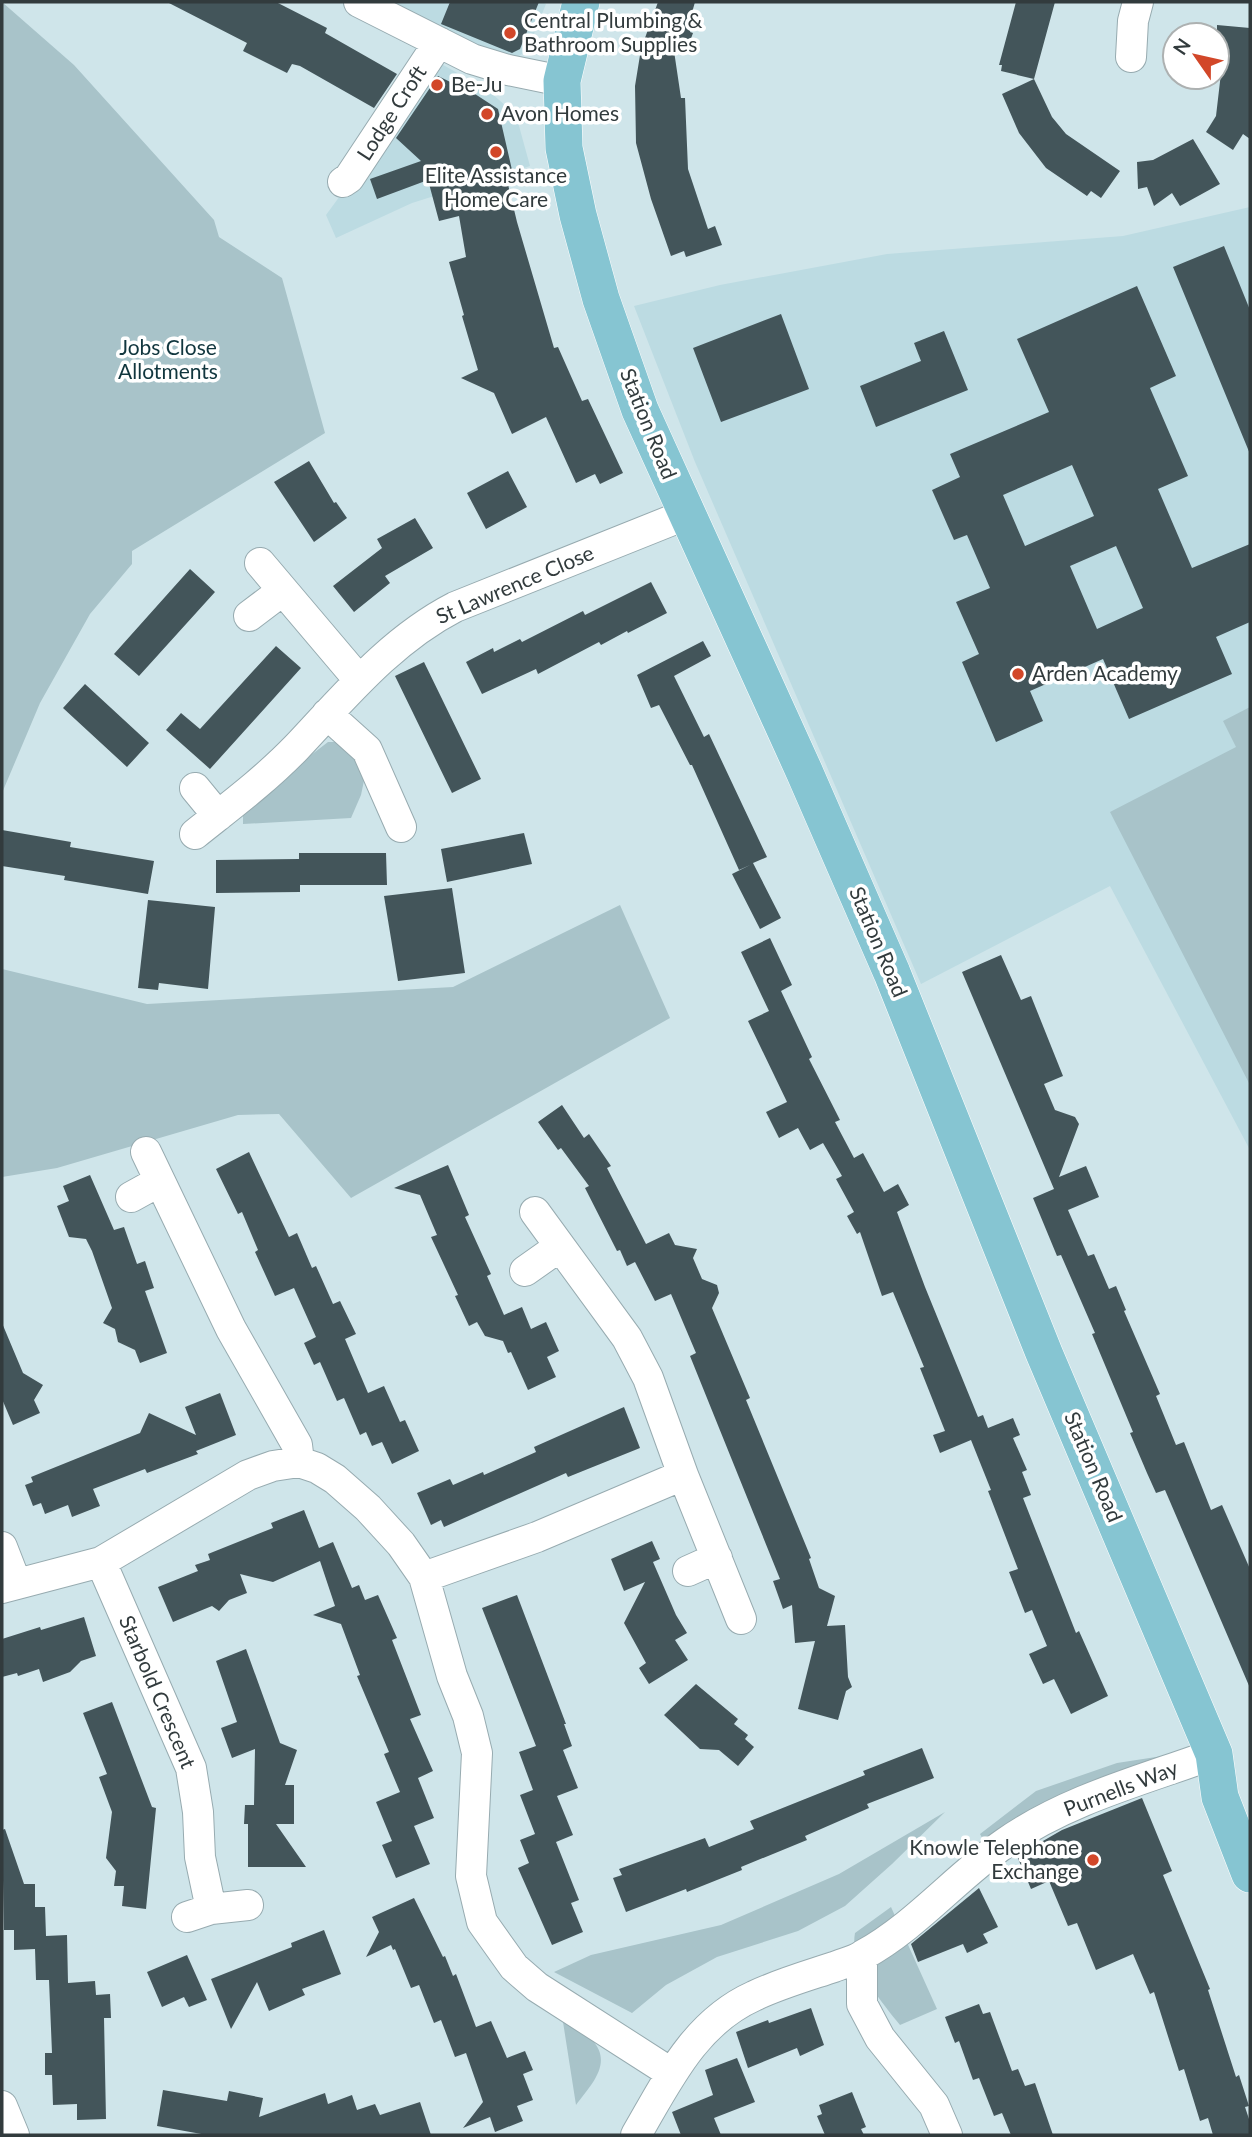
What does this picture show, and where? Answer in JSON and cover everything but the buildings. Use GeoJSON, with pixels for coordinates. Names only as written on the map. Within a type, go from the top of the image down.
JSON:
{"type":"FeatureCollection","features":[{"type":"Feature","properties":{"kind":"main road","name":"Station Road"},"geometry":{"type":"LineString","coordinates":[[581,2],[562,81],[564,148],[578,215],[595,275],[639,410],[804,771],[892,973],[1044,1353],[1214,1754],[1220,1797],[1250,1874]]}},
{"type":"Feature","properties":{"kind":"street"},"geometry":{"type":"LineString","coordinates":[[359,2],[472,59],[508,70],[562,81]]}},
{"type":"Feature","properties":{"kind":"street"},"geometry":{"type":"LineString","coordinates":[[1131,57],[1138,2]]}},
{"type":"Feature","properties":{"kind":"street","name":"Lodge Croft"},"geometry":{"type":"LineString","coordinates":[[343,182],[349,178],[439,42]]}},
{"type":"Feature","properties":{"kind":"street","name":"St Lawrence Close"},"geometry":{"type":"LineString","coordinates":[[195,834],[251,792],[359,680],[414,631],[432,619],[455,607],[685,514]]}},
{"type":"Feature","properties":{"kind":"street"},"geometry":{"type":"LineString","coordinates":[[260,563],[359,680]]}},
{"type":"Feature","properties":{"kind":"street"},"geometry":{"type":"LineString","coordinates":[[249,616],[282,591]]}},
{"type":"Feature","properties":{"kind":"street"},"geometry":{"type":"LineString","coordinates":[[327,714],[366,750],[401,827]]}},
{"type":"Feature","properties":{"kind":"street"},"geometry":{"type":"LineString","coordinates":[[195,788],[218,816]]}},
{"type":"Feature","properties":{"kind":"street"},"geometry":{"type":"LineString","coordinates":[[146,1152],[231,1329],[297,1445],[299,1462]]}},
{"type":"Feature","properties":{"kind":"street"},"geometry":{"type":"LineString","coordinates":[[131,1198],[160,1181]]}},
{"type":"Feature","properties":{"kind":"street"},"geometry":{"type":"LineString","coordinates":[[535,1212],[627,1338],[648,1378],[683,1475],[741,1619]]}},
{"type":"Feature","properties":{"kind":"street"},"geometry":{"type":"LineString","coordinates":[[526,1271],[559,1247]]}},
{"type":"Feature","properties":{"kind":"street"},"geometry":{"type":"LineString","coordinates":[[2,1547],[9,1586],[101,1562],[248,1475],[273,1466],[299,1462],[317,1468],[335,1479],[368,1508],[401,1544],[424,1577],[477,1753],[471,1876],[482,1922],[514,1967],[537,1987],[671,2073]]}},
{"type":"Feature","properties":{"kind":"street"},"geometry":{"type":"LineString","coordinates":[[424,1577],[537,1537],[683,1475]]}},
{"type":"Feature","properties":{"kind":"street"},"geometry":{"type":"LineString","coordinates":[[688,1570],[717,1558]]}},
{"type":"Feature","properties":{"kind":"street","name":"Starbold Crescent"},"geometry":{"type":"LineString","coordinates":[[101,1562],[191,1768],[198,1812],[199,1913],[248,1905]]}},
{"type":"Feature","properties":{"kind":"street","name":"Purnells Way"},"geometry":{"type":"LineString","coordinates":[[636,2135],[687,2050],[707,2028],[730,2010],[753,1996],[862,1956],[903,1928],[1006,1842],[1060,1811],[1104,1791],[1214,1754]]}},
{"type":"Feature","properties":{"kind":"street"},"geometry":{"type":"LineString","coordinates":[[862,1956],[862,2004],[880,2038],[934,2105],[947,2135]]}},
{"type":"Feature","properties":{"kind":"street"},"geometry":{"type":"LineString","coordinates":[[2,2106],[14,2135]]}},
{"type":"Feature","properties":{"kind":"shaded area"},"geometry":{"type":"Polygon","coordinates":[[[391,2],[546,4],[527,51],[512,60],[389,8],[391,2]]]}},
{"type":"Feature","properties":{"kind":"shaded area"},"geometry":{"type":"Polygon","coordinates":[[[438,62],[489,91],[516,115],[530,166],[412,203],[336,238],[326,215],[438,62]]]}},
{"type":"Feature","properties":{"kind":"shaded area","name":"Arden Academy"},"geometry":{"type":"Polygon","coordinates":[[[1250,207],[1250,1150],[1110,886],[921,984],[695,462],[634,306],[720,285],[887,254],[1123,236],[1250,207]]]}},
{"type":"Feature","properties":{"kind":"green space","name":"Jobs Close Allotments"},"geometry":{"type":"Polygon","coordinates":[[[2,2],[74,65],[214,220],[219,237],[282,278],[325,433],[132,551],[132,564],[90,614],[40,703],[2,793],[2,2]]]}},
{"type":"Feature","properties":{"kind":"green space"},"geometry":{"type":"Polygon","coordinates":[[[1250,707],[1250,1085],[1110,812],[1236,747],[1223,721],[1250,707]]]}},
{"type":"Feature","properties":{"kind":"green space"},"geometry":{"type":"Polygon","coordinates":[[[328,742],[344,742],[366,771],[361,795],[351,818],[243,824],[243,814],[328,742]]]}},
{"type":"Feature","properties":{"kind":"green space"},"geometry":{"type":"Polygon","coordinates":[[[620,905],[670,1018],[351,1198],[279,1114],[238,1115],[57,1168],[2,1177],[2,969],[147,1004],[453,987],[620,905]]]}},
{"type":"Feature","properties":{"kind":"green space"},"geometry":{"type":"Polygon","coordinates":[[[1169,1755],[993,1858],[980,1834],[1036,1791],[1117,1763],[1169,1755]]]}},
{"type":"Feature","properties":{"kind":"green space"},"geometry":{"type":"Polygon","coordinates":[[[945,1812],[845,1906],[798,1931],[717,1957],[666,1985],[632,2013],[554,1972],[591,1955],[721,1925],[839,1874],[945,1812]]]}},
{"type":"Feature","properties":{"kind":"green space"},"geometry":{"type":"Polygon","coordinates":[[[891,1907],[937,2009],[900,2025],[868,1982],[854,1945],[855,1933],[891,1907]]]}},
{"type":"Feature","properties":{"kind":"green space"},"geometry":{"type":"Polygon","coordinates":[[[563,2022],[592,2040],[601,2057],[598,2074],[576,2105],[563,2022]]]}},
{"type":"Feature","properties":{"kind":"place","name":"Central Plumbing & Bathroom Supplies"},"geometry":{"type":"Point","coordinates":[510,33]}},
{"type":"Feature","properties":{"kind":"place","name":"Be-Ju"},"geometry":{"type":"Point","coordinates":[437,85]}},
{"type":"Feature","properties":{"kind":"place","name":"Avon Homes"},"geometry":{"type":"Point","coordinates":[487,114]}},
{"type":"Feature","properties":{"kind":"place","name":"Elite Assistance Home Care"},"geometry":{"type":"Point","coordinates":[496,152]}},
{"type":"Feature","properties":{"kind":"place","name":"Arden Academy"},"geometry":{"type":"Point","coordinates":[1018,674]}},
{"type":"Feature","properties":{"kind":"place","name":"Knowle Telephone Exchange"},"geometry":{"type":"Point","coordinates":[1093,1860]}}]}
